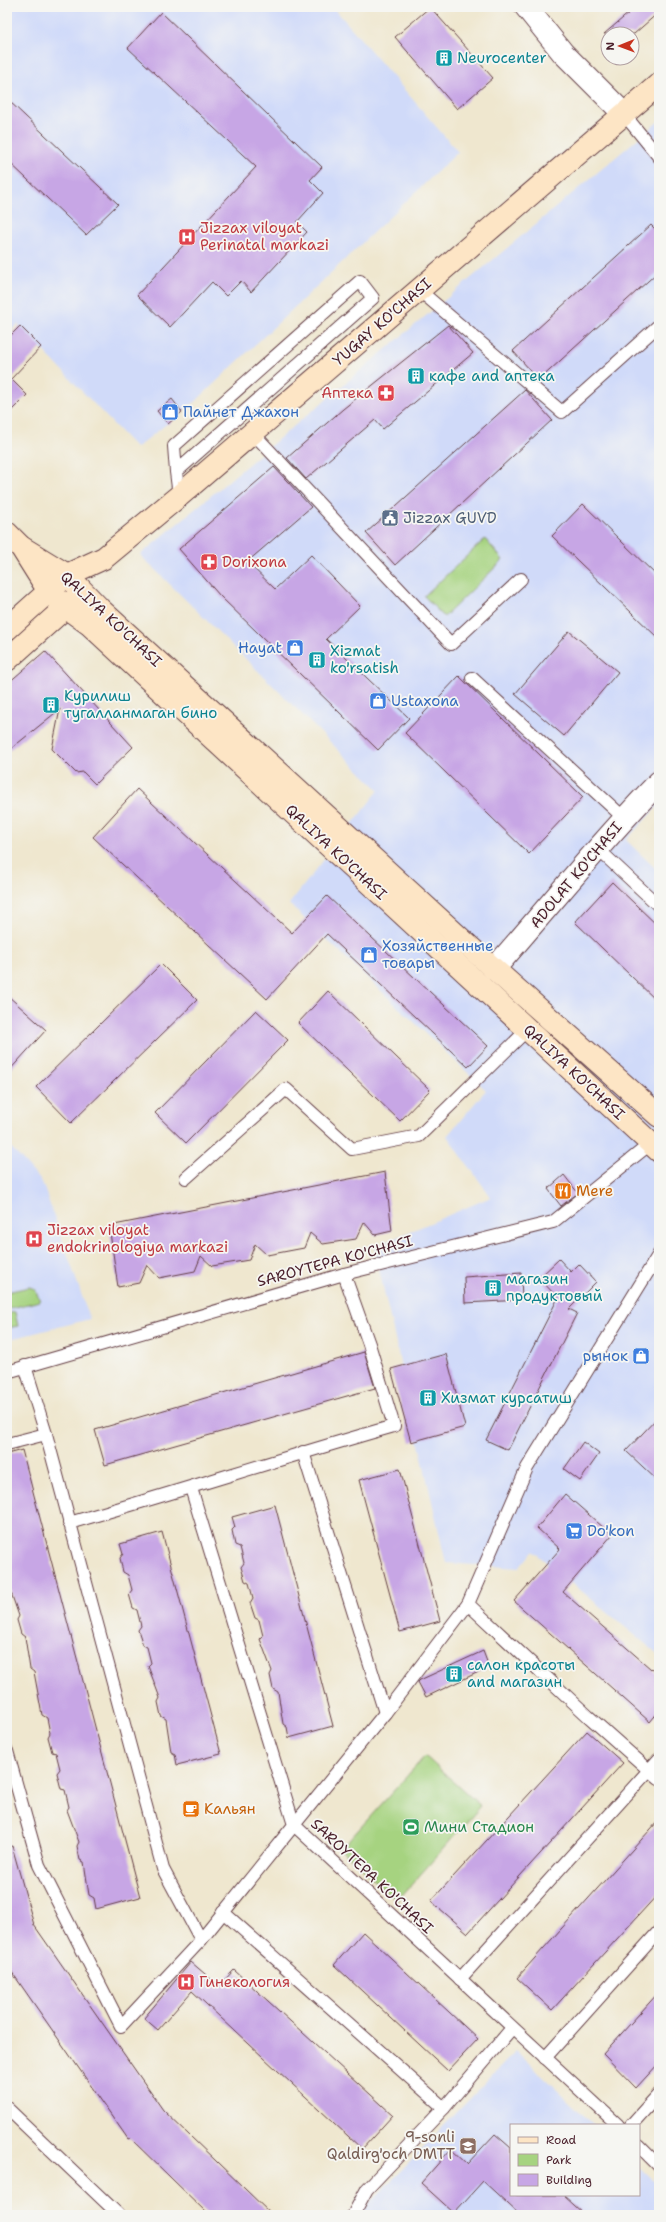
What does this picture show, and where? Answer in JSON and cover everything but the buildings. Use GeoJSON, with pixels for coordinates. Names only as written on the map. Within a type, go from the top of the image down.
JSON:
{"type":"FeatureCollection","features":[{"type":"Feature","properties":{"kind":"main road","name":"YUGAY KO'CHASI"},"geometry":{"type":"LineString","coordinates":[[7,629],[48,590],[67,575],[104,558],[179,496],[623,113],[659,84]]}},
{"type":"Feature","properties":{"kind":"main road","name":"QALIYA KO'CHASI"},"geometry":{"type":"LineString","coordinates":[[14,540],[67,575],[105,614],[494,969],[659,1116]]}},
{"type":"Feature","properties":{"kind":"main road","name":"QALIYA KO'CHASI"},"geometry":{"type":"LineString","coordinates":[[14,540],[48,590],[67,608],[89,624],[528,1029],[656,1144]]}},
{"type":"Feature","properties":{"kind":"main road","name":"YUGAY KO'CHASI"},"geometry":{"type":"LineString","coordinates":[[7,660],[67,608],[84,591],[104,558]]}},
{"type":"Feature","properties":{"kind":"street"},"geometry":{"type":"LineString","coordinates":[[526,7],[563,53],[623,113]]}},
{"type":"Feature","properties":{"kind":"street","name":"ADOLAT KO'CHASI"},"geometry":{"type":"LineString","coordinates":[[494,969],[599,850],[624,818],[659,782]]}},
{"type":"Feature","properties":{"kind":"lane"},"geometry":{"type":"LineString","coordinates":[[623,113],[659,157]]}},
{"type":"Feature","properties":{"kind":"lane"},"geometry":{"type":"LineString","coordinates":[[176,472],[373,298],[360,281],[174,446],[176,472],[179,496]]}},
{"type":"Feature","properties":{"kind":"lane"},"geometry":{"type":"LineString","coordinates":[[419,290],[562,412],[659,325]]}},
{"type":"Feature","properties":{"kind":"lane"},"geometry":{"type":"LineString","coordinates":[[252,432],[451,644],[521,579]]}},
{"type":"Feature","properties":{"kind":"lane"},"geometry":{"type":"LineString","coordinates":[[472,678],[624,818]]}},
{"type":"Feature","properties":{"kind":"lane"},"geometry":{"type":"LineString","coordinates":[[599,850],[659,906]]}},
{"type":"Feature","properties":{"kind":"lane"},"geometry":{"type":"LineString","coordinates":[[186,1178],[286,1090],[352,1149],[419,1136],[528,1029]]}},
{"type":"Feature","properties":{"kind":"lane","name":"SAROYTEPA KO'CHASI"},"geometry":{"type":"LineString","coordinates":[[7,1372],[344,1274],[553,1222],[656,1144]]}},
{"type":"Feature","properties":{"kind":"lane","name":"SAROYTEPA KO'CHASI"},"geometry":{"type":"LineString","coordinates":[[617,2124],[294,1825],[385,1713],[468,1604],[527,1468],[659,1254]]}},
{"type":"Feature","properties":{"kind":"lane"},"geometry":{"type":"LineString","coordinates":[[68,1523],[191,1488],[303,1452],[394,1426],[369,1344],[344,1274]]}},
{"type":"Feature","properties":{"kind":"lane"},"geometry":{"type":"LineString","coordinates":[[25,1366],[46,1434],[68,1523],[163,1869],[201,1940]]}},
{"type":"Feature","properties":{"kind":"lane"},"geometry":{"type":"LineString","coordinates":[[7,1444],[46,1434]]}},
{"type":"Feature","properties":{"kind":"lane"},"geometry":{"type":"LineString","coordinates":[[303,1452],[385,1713]]}},
{"type":"Feature","properties":{"kind":"lane"},"geometry":{"type":"LineString","coordinates":[[7,1751],[39,1865],[122,2026],[201,1940],[294,1825],[191,1488]]}},
{"type":"Feature","properties":{"kind":"lane"},"geometry":{"type":"LineString","coordinates":[[468,1604],[588,1716],[659,1779]]}},
{"type":"Feature","properties":{"kind":"lane"},"geometry":{"type":"LineString","coordinates":[[460,1979],[659,1759]]}},
{"type":"Feature","properties":{"kind":"lane"},"geometry":{"type":"LineString","coordinates":[[223,1912],[444,2108]]}},
{"type":"Feature","properties":{"kind":"lane"},"geometry":{"type":"LineString","coordinates":[[545,2058],[659,1931]]}},
{"type":"Feature","properties":{"kind":"lane"},"geometry":{"type":"LineString","coordinates":[[353,2215],[367,2189],[444,2108],[512,2028]]}},
{"type":"Feature","properties":{"kind":"lane"},"geometry":{"type":"LineString","coordinates":[[632,2124],[659,2094]]}},
{"type":"Feature","properties":{"kind":"lane"},"geometry":{"type":"LineString","coordinates":[[7,2108],[119,2215]]}},
{"type":"Feature","properties":{"kind":"lane"},"geometry":{"type":"LineString","coordinates":[[640,2147],[659,2166]]}},
{"type":"Feature","properties":{"kind":"shaded area","name":"Jizzax viloyat Perinatal markazi"},"geometry":{"type":"Polygon","coordinates":[[[7,7],[333,7],[458,152],[197,400],[136,448],[18,324],[7,334],[7,7]]]}},
{"type":"Feature","properties":{"kind":"shaded area"},"geometry":{"type":"Polygon","coordinates":[[[659,121],[659,805],[626,840],[659,872],[659,1655],[533,1551],[519,1568],[446,1563],[374,1247],[491,1197],[447,1136],[486,1090],[289,904],[379,790],[140,555],[659,121]]]}},
{"type":"Feature","properties":{"kind":"shaded area","name":"Jizzax viloyat endokrinologiya markazi"},"geometry":{"type":"Polygon","coordinates":[[[7,1143],[42,1182],[90,1319],[7,1340],[7,1143]]]}},
{"type":"Feature","properties":{"kind":"shaded area","name":"9-sonli Qaldirg'och DMTT"},"geometry":{"type":"Polygon","coordinates":[[[516,2051],[593,2124],[510,2124],[510,2196],[640,2196],[640,2168],[659,2186],[659,2215],[358,2215],[516,2051]]]}},
{"type":"Feature","properties":{"kind":"green space"},"geometry":{"type":"Polygon","coordinates":[[[485,539],[503,560],[444,617],[424,596],[485,539]]]}},
{"type":"Feature","properties":{"kind":"green space"},"geometry":{"type":"Polygon","coordinates":[[[29,1287],[35,1289],[40,1301],[7,1309],[7,1292],[29,1287]]]}},
{"type":"Feature","properties":{"kind":"green space"},"geometry":{"type":"Polygon","coordinates":[[[15,1312],[18,1326],[7,1328],[7,1314],[15,1312]]]}},
{"type":"Feature","properties":{"kind":"green space","name":"Мини Стадион"},"geometry":{"type":"Polygon","coordinates":[[[425,1756],[481,1806],[397,1901],[341,1849],[425,1756]]]}},
{"type":"Feature","properties":{"kind":"place","name":"Neurocenter"},"geometry":{"type":"Point","coordinates":[444,58]}},
{"type":"Feature","properties":{"kind":"place","name":"Jizzax viloyat Perinatal markazi"},"geometry":{"type":"Point","coordinates":[187,237]}},
{"type":"Feature","properties":{"kind":"place","name":"кафе and аптека"},"geometry":{"type":"Point","coordinates":[416,376]}},
{"type":"Feature","properties":{"kind":"place","name":"Аптека"},"geometry":{"type":"Point","coordinates":[386,393]}},
{"type":"Feature","properties":{"kind":"place","name":"Пайнет Джахон"},"geometry":{"type":"Point","coordinates":[170,412]}},
{"type":"Feature","properties":{"kind":"place","name":"Jizzax GUVD"},"geometry":{"type":"Point","coordinates":[390,518]}},
{"type":"Feature","properties":{"kind":"place","name":"Dorixona"},"geometry":{"type":"Point","coordinates":[209,562]}},
{"type":"Feature","properties":{"kind":"place","name":"Hayat"},"geometry":{"type":"Point","coordinates":[295,648]}},
{"type":"Feature","properties":{"kind":"place","name":"Xizmat ko'rsatish"},"geometry":{"type":"Point","coordinates":[317,660]}},
{"type":"Feature","properties":{"kind":"place","name":"Ustaxona"},"geometry":{"type":"Point","coordinates":[378,701]}},
{"type":"Feature","properties":{"kind":"place","name":"Курилиш тугалланмаган бино"},"geometry":{"type":"Point","coordinates":[51,705]}},
{"type":"Feature","properties":{"kind":"place","name":"Хозяйственные товары"},"geometry":{"type":"Point","coordinates":[369,955]}},
{"type":"Feature","properties":{"kind":"place","name":"Mere"},"geometry":{"type":"Point","coordinates":[563,1191]}},
{"type":"Feature","properties":{"kind":"place","name":"Jizzax viloyat endokrinologiya markazi"},"geometry":{"type":"Point","coordinates":[34,1239]}},
{"type":"Feature","properties":{"kind":"place","name":"магазин продуктовый"},"geometry":{"type":"Point","coordinates":[493,1288]}},
{"type":"Feature","properties":{"kind":"place","name":"рынок"},"geometry":{"type":"Point","coordinates":[641,1356]}},
{"type":"Feature","properties":{"kind":"place","name":"Хизмат курсатиш"},"geometry":{"type":"Point","coordinates":[428,1398]}},
{"type":"Feature","properties":{"kind":"place","name":"Do'kon"},"geometry":{"type":"Point","coordinates":[574,1531]}},
{"type":"Feature","properties":{"kind":"place","name":"салон красоты and магазин"},"geometry":{"type":"Point","coordinates":[454,1674]}},
{"type":"Feature","properties":{"kind":"place","name":"Кальян"},"geometry":{"type":"Point","coordinates":[191,1809]}},
{"type":"Feature","properties":{"kind":"place","name":"Мини Стадион"},"geometry":{"type":"Point","coordinates":[411,1827]}},
{"type":"Feature","properties":{"kind":"place","name":"Гинекология"},"geometry":{"type":"Point","coordinates":[186,1982]}},
{"type":"Feature","properties":{"kind":"place","name":"9-sonli Qaldirg'och DMTT"},"geometry":{"type":"Point","coordinates":[468,2146]}}]}
